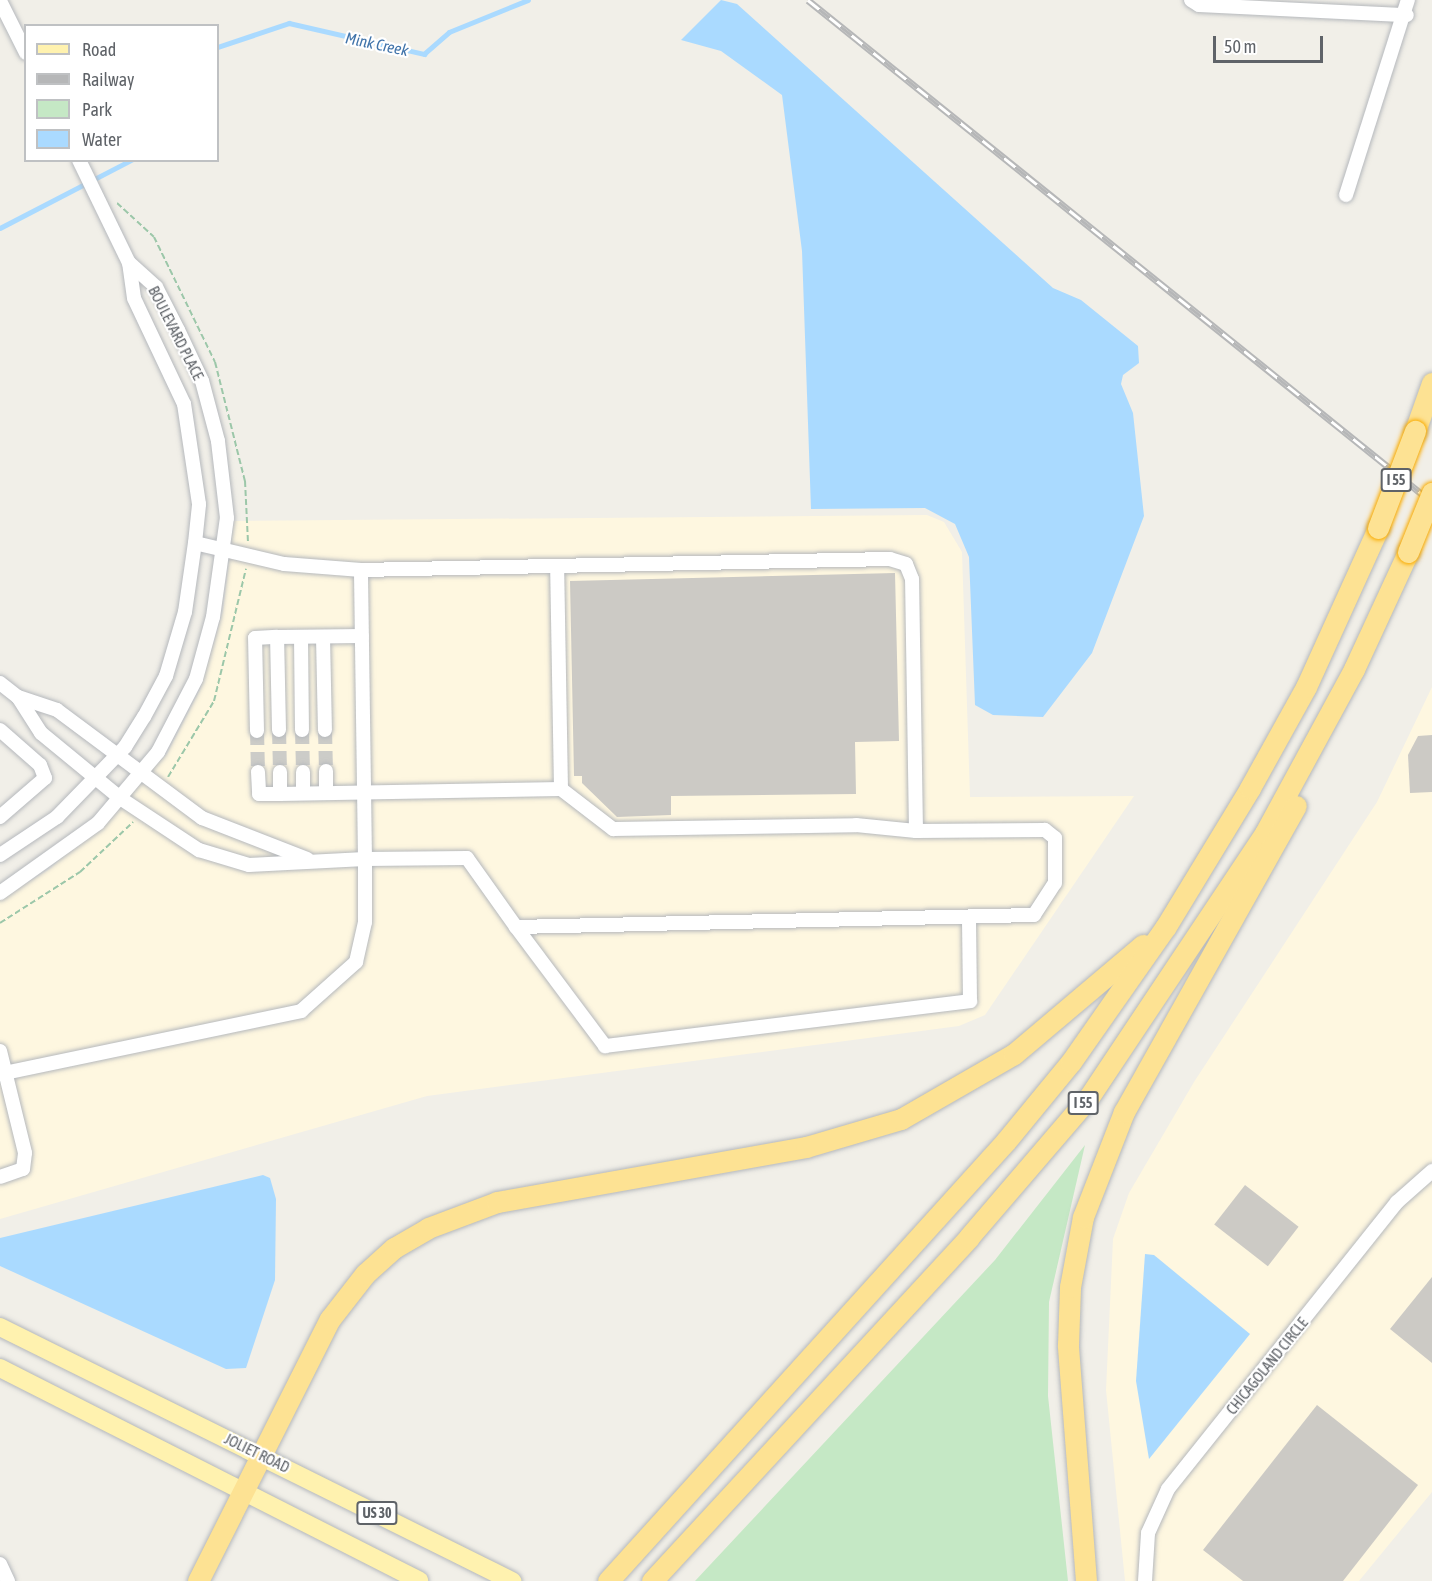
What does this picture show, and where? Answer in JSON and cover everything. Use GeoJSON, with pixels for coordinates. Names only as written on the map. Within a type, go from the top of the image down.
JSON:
{"type":"FeatureCollection","features":[{"type":"Feature","properties":{"kind":"highway","name":"I 55"},"geometry":{"type":"LineString","coordinates":[[616,1573],[1006,1142],[1071,1062],[1165,928],[1285,726],[1378,528],[1432,383]]}},
{"type":"Feature","properties":{"kind":"highway","name":"I 55"},"geometry":{"type":"LineString","coordinates":[[653,1580],[969,1237],[1089,1096],[1203,931],[1317,742],[1408,552],[1432,493]]}},
{"type":"Feature","properties":{"kind":"highway"},"geometry":{"type":"LineString","coordinates":[[1086,1581],[1068,1345],[1070,1287],[1083,1217],[1124,1112],[1266,864],[1301,796],[1317,742]]}},
{"type":"Feature","properties":{"kind":"highway"},"geometry":{"type":"LineString","coordinates":[[198,1581],[264,1456],[330,1319],[364,1274],[428,1228],[497,1202],[806,1147],[901,1119],[1014,1054],[1165,928]]}},
{"type":"Feature","properties":{"kind":"main road","name":"JOLIET ROAD"},"geometry":{"type":"LineString","coordinates":[[0,1327],[512,1581]]}},
{"type":"Feature","properties":{"kind":"main road"},"geometry":{"type":"LineString","coordinates":[[0,1368],[419,1581]]}},
{"type":"Feature","properties":{"kind":"street"},"geometry":{"type":"LineString","coordinates":[[1191,0],[1199,5],[1407,15]]}},
{"type":"Feature","properties":{"kind":"street"},"geometry":{"type":"LineString","coordinates":[[1346,195],[1407,15],[1408,0]]}},
{"type":"Feature","properties":{"kind":"street"},"geometry":{"type":"LineString","coordinates":[[0,1],[24,49]]}},
{"type":"Feature","properties":{"kind":"street"},"geometry":{"type":"LineString","coordinates":[[79,162],[129,263]]}},
{"type":"Feature","properties":{"kind":"street","name":"BOULEVARD PLACE"},"geometry":{"type":"LineString","coordinates":[[0,855],[57,817],[116,755],[166,676],[185,612],[199,504],[184,404],[134,298],[129,263]]}},
{"type":"Feature","properties":{"kind":"street","name":"BOULEVARD PLACE"},"geometry":{"type":"LineString","coordinates":[[0,893],[56,857],[120,798],[141,774],[184,709],[196,680],[226,549],[228,492],[202,381],[156,287],[129,263]]}},
{"type":"Feature","properties":{"kind":"street"},"geometry":{"type":"LineString","coordinates":[[195,543],[284,564],[361,570],[890,559],[906,564],[912,579],[916,831]]}},
{"type":"Feature","properties":{"kind":"street"},"geometry":{"type":"LineString","coordinates":[[557,567],[561,789]]}},
{"type":"Feature","properties":{"kind":"street"},"geometry":{"type":"LineString","coordinates":[[4,1074],[301,1011],[356,962],[365,922],[361,570]]}},
{"type":"Feature","properties":{"kind":"street"},"geometry":{"type":"LineString","coordinates":[[257,731],[255,638],[362,636]]}},
{"type":"Feature","properties":{"kind":"street"},"geometry":{"type":"LineString","coordinates":[[301,637],[302,730]]}},
{"type":"Feature","properties":{"kind":"street"},"geometry":{"type":"LineString","coordinates":[[323,637],[325,730]]}},
{"type":"Feature","properties":{"kind":"street"},"geometry":{"type":"LineString","coordinates":[[277,638],[279,730]]}},
{"type":"Feature","properties":{"kind":"street"},"geometry":{"type":"LineString","coordinates":[[0,683],[18,697],[57,710],[202,818],[309,860]]}},
{"type":"Feature","properties":{"kind":"street"},"geometry":{"type":"LineString","coordinates":[[18,697],[41,733],[120,798],[170,835],[228,861],[249,865],[309,860],[467,858],[605,1047],[970,1001],[969,917]]}},
{"type":"Feature","properties":{"kind":"street"},"geometry":{"type":"LineString","coordinates":[[0,730],[40,765],[45,778],[2,815]]}},
{"type":"Feature","properties":{"kind":"street"},"geometry":{"type":"LineString","coordinates":[[326,771],[326,793]]}},
{"type":"Feature","properties":{"kind":"street"},"geometry":{"type":"LineString","coordinates":[[258,772],[259,794],[561,789],[613,829],[856,825],[916,831],[1045,830],[1055,838],[1055,883],[1034,915],[516,927]]}},
{"type":"Feature","properties":{"kind":"street"},"geometry":{"type":"LineString","coordinates":[[280,772],[280,794]]}},
{"type":"Feature","properties":{"kind":"street"},"geometry":{"type":"LineString","coordinates":[[303,772],[303,793]]}},
{"type":"Feature","properties":{"kind":"street"},"geometry":{"type":"LineString","coordinates":[[0,1051],[25,1153],[23,1169],[0,1177]]}},
{"type":"Feature","properties":{"kind":"street","name":"CHICAGOLAND CIRCLE"},"geometry":{"type":"LineString","coordinates":[[1145,1581],[1148,1533],[1168,1489],[1397,1202],[1432,1171]]}},
{"type":"Feature","properties":{"kind":"street"},"geometry":{"type":"LineString","coordinates":[[0,1564],[8,1581]]}},
{"type":"Feature","properties":{"kind":"path"},"geometry":{"type":"LineString","coordinates":[[113,195],[146,225],[165,260]]}},
{"type":"Feature","properties":{"kind":"path"},"geometry":{"type":"LineString","coordinates":[[170,776],[214,700],[244,582]]}},
{"type":"Feature","properties":{"kind":"path"},"geometry":{"type":"LineString","coordinates":[[0,923],[80,872],[131,825]]}},
{"type":"Feature","properties":{"kind":"shaded area"},"geometry":{"type":"Polygon","coordinates":[[[927,515],[944,522],[962,552],[970,797],[1134,796],[985,1015],[959,1026],[427,1096],[0,1219],[0,899],[50,869],[167,754],[200,690],[223,611],[234,521],[927,515]]]}},
{"type":"Feature","properties":{"kind":"shaded area"},"geometry":{"type":"Polygon","coordinates":[[[1432,687],[1432,1492],[1359,1581],[1125,1581],[1106,1390],[1113,1239],[1129,1193],[1194,1082],[1377,802],[1432,687]]]}},
{"type":"Feature","properties":{"kind":"green space"},"geometry":{"type":"Polygon","coordinates":[[[1085,1145],[1049,1302],[1048,1396],[1068,1581],[695,1581],[995,1260],[1085,1145]]]}},
{"type":"Feature","properties":{"kind":"water"},"geometry":{"type":"Polygon","coordinates":[[[721,0],[737,4],[1053,288],[1081,300],[1138,346],[1139,363],[1123,375],[1121,384],[1133,413],[1144,516],[1092,653],[1043,717],[993,715],[975,705],[969,557],[955,524],[925,508],[811,509],[802,251],[782,95],[721,51],[681,40],[721,0]]]}},
{"type":"Feature","properties":{"kind":"water"},"geometry":{"type":"Polygon","coordinates":[[[263,1175],[270,1178],[276,1199],[275,1280],[246,1368],[226,1369],[0,1266],[0,1238],[263,1175]]]}},
{"type":"Feature","properties":{"kind":"water"},"geometry":{"type":"Polygon","coordinates":[[[1145,1254],[1154,1255],[1250,1334],[1149,1459],[1136,1381],[1145,1254]]]}},
{"type":"Feature","properties":{"kind":"building"},"geometry":{"type":"Polygon","coordinates":[[[895,573],[899,741],[855,742],[856,794],[671,796],[671,815],[617,817],[582,783],[582,776],[574,776],[570,581],[895,573]]]}},
{"type":"Feature","properties":{"kind":"building"},"geometry":{"type":"Polygon","coordinates":[[[1432,735],[1432,792],[1410,793],[1408,755],[1418,736],[1432,735]]]}},
{"type":"Feature","properties":{"kind":"building"},"geometry":{"type":"Polygon","coordinates":[[[1245,1185],[1299,1227],[1268,1266],[1214,1224],[1245,1185]]]}},
{"type":"Feature","properties":{"kind":"building"},"geometry":{"type":"Polygon","coordinates":[[[1432,1277],[1432,1363],[1390,1329],[1432,1277]]]}},
{"type":"Feature","properties":{"kind":"building"},"geometry":{"type":"Polygon","coordinates":[[[1317,1405],[1418,1485],[1343,1581],[1243,1581],[1203,1550],[1317,1405]]]}},
{"type":"Feature","properties":{"kind":"waterway","name":"Mink Creek"},"geometry":{"type":"LineString","coordinates":[[219,47],[289,23],[424,54],[449,32],[528,0]]}},
{"type":"Feature","properties":{"kind":"waterway","name":"Mink Creek"},"geometry":{"type":"LineString","coordinates":[[0,228],[127,162]]}},
{"type":"Feature","properties":{"kind":"tunnel"},"geometry":{"type":"LineString","coordinates":[[279,730],[280,772]]}},
{"type":"Feature","properties":{"kind":"tunnel"},"geometry":{"type":"LineString","coordinates":[[302,730],[303,772]]}},
{"type":"Feature","properties":{"kind":"tunnel"},"geometry":{"type":"LineString","coordinates":[[325,730],[326,771]]}},
{"type":"Feature","properties":{"kind":"tunnel"},"geometry":{"type":"LineString","coordinates":[[257,731],[258,772]]}},
{"type":"Feature","properties":{"kind":"railway"},"geometry":{"type":"LineString","coordinates":[[808,0],[1432,502]]}}]}
